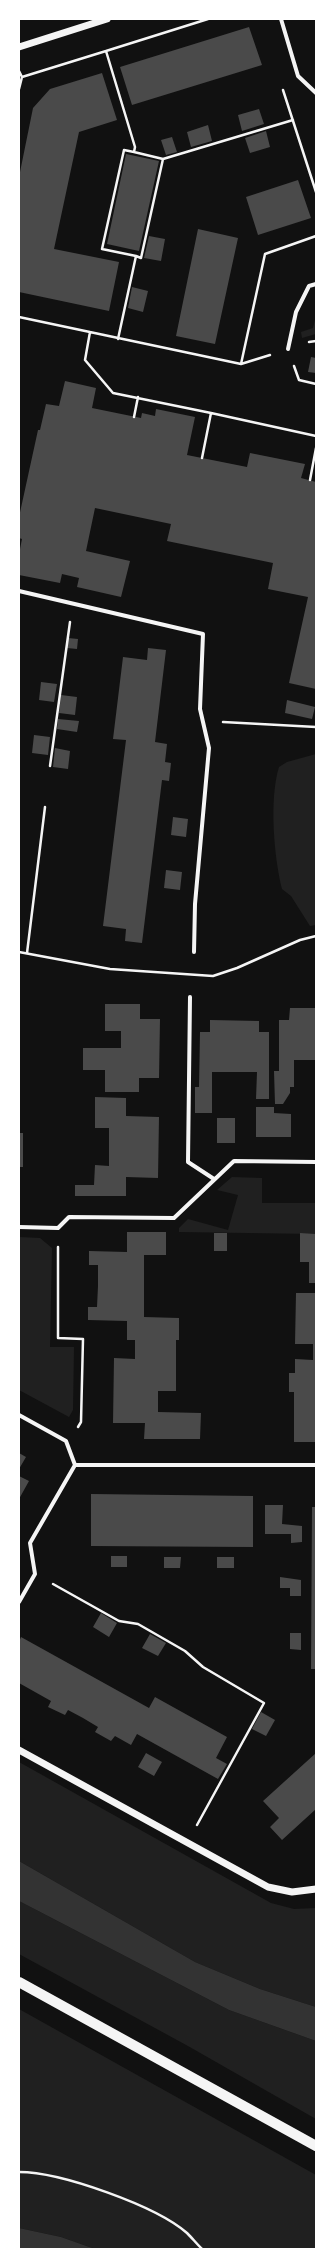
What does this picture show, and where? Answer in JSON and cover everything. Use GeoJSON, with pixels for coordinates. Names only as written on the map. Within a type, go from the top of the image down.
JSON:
{"type":"FeatureCollection","features":[{"type":"Feature","properties":{"kind":"main road"},"geometry":{"type":"LineString","coordinates":[[19,1982],[316,2146]]}},
{"type":"Feature","properties":{"kind":"street"},"geometry":{"type":"LineString","coordinates":[[19,47],[107,19]]}},
{"type":"Feature","properties":{"kind":"street"},"geometry":{"type":"LineString","coordinates":[[281,19],[298,76],[316,93]]}},
{"type":"Feature","properties":{"kind":"street"},"geometry":{"type":"LineString","coordinates":[[288,349],[296,312],[309,286],[316,284]]}},
{"type":"Feature","properties":{"kind":"street"},"geometry":{"type":"LineString","coordinates":[[19,591],[203,634],[200,709],[209,748],[195,904],[194,952]]}},
{"type":"Feature","properties":{"kind":"street"},"geometry":{"type":"LineString","coordinates":[[190,998],[188,1162],[214,1179]]}},
{"type":"Feature","properties":{"kind":"street"},"geometry":{"type":"LineString","coordinates":[[19,1227],[58,1228],[69,1217],[174,1218],[234,1161],[316,1162]]}},
{"type":"Feature","properties":{"kind":"street"},"geometry":{"type":"LineString","coordinates":[[19,1415],[66,1441],[75,1465]]}},
{"type":"Feature","properties":{"kind":"street"},"geometry":{"type":"LineString","coordinates":[[75,1465],[316,1466]]}},
{"type":"Feature","properties":{"kind":"street"},"geometry":{"type":"LineString","coordinates":[[19,1602],[35,1574],[30,1543],[75,1465]]}},
{"type":"Feature","properties":{"kind":"street"},"geometry":{"type":"LineString","coordinates":[[19,1750],[268,1887],[292,1892],[316,1889]]}},
{"type":"Feature","properties":{"kind":"path"},"geometry":{"type":"LineString","coordinates":[[22,77],[208,19]]}},
{"type":"Feature","properties":{"kind":"path"},"geometry":{"type":"LineString","coordinates":[[106,52],[135,147],[134,152]]}},
{"type":"Feature","properties":{"kind":"path"},"geometry":{"type":"LineString","coordinates":[[19,71],[22,77],[19,90]]}},
{"type":"Feature","properties":{"kind":"path"},"geometry":{"type":"LineString","coordinates":[[163,159],[141,258],[102,249],[124,150],[163,159],[293,120],[316,192]]}},
{"type":"Feature","properties":{"kind":"path"},"geometry":{"type":"LineString","coordinates":[[241,364],[265,254],[316,236]]}},
{"type":"Feature","properties":{"kind":"path"},"geometry":{"type":"LineString","coordinates":[[118,338],[136,256]]}},
{"type":"Feature","properties":{"kind":"path"},"geometry":{"type":"LineString","coordinates":[[19,317],[241,364],[316,341]]}},
{"type":"Feature","properties":{"kind":"path"},"geometry":{"type":"LineString","coordinates":[[90,332],[85,360],[113,392],[316,436]]}},
{"type":"Feature","properties":{"kind":"path"},"geometry":{"type":"LineString","coordinates":[[288,349],[299,380],[316,384]]}},
{"type":"Feature","properties":{"kind":"path"},"geometry":{"type":"LineString","coordinates":[[134,417],[138,398]]}},
{"type":"Feature","properties":{"kind":"path"},"geometry":{"type":"LineString","coordinates":[[202,458],[211,413]]}},
{"type":"Feature","properties":{"kind":"path"},"geometry":{"type":"LineString","coordinates":[[310,480],[316,448]]}},
{"type":"Feature","properties":{"kind":"path"},"geometry":{"type":"LineString","coordinates":[[50,766],[65,646],[74,604]]}},
{"type":"Feature","properties":{"kind":"path"},"geometry":{"type":"LineString","coordinates":[[203,720],[316,727]]}},
{"type":"Feature","properties":{"kind":"path"},"geometry":{"type":"LineString","coordinates":[[27,953],[45,807]]}},
{"type":"Feature","properties":{"kind":"path"},"geometry":{"type":"LineString","coordinates":[[19,952],[110,969],[213,976],[237,968],[300,940],[316,936]]}},
{"type":"Feature","properties":{"kind":"path"},"geometry":{"type":"LineString","coordinates":[[58,1228],[58,1338],[83,1339],[81,1422],[66,1441]]}},
{"type":"Feature","properties":{"kind":"path"},"geometry":{"type":"LineString","coordinates":[[35,1574],[119,1621],[138,1624],[185,1651],[202,1667],[264,1703],[187,1843]]}},
{"type":"Feature","properties":{"kind":"path"},"geometry":{"type":"LineString","coordinates":[[19,2172],[35,2172],[65,2178],[154,2213],[186,2233],[202,2249]]}},
{"type":"Feature","properties":{"kind":"shaded area"},"geometry":{"type":"Polygon","coordinates":[[[316,316],[316,334],[302,338],[301,332],[313,328],[316,316]]]}},
{"type":"Feature","properties":{"kind":"shaded area"},"geometry":{"type":"Polygon","coordinates":[[[316,754],[316,925],[310,926],[291,896],[282,889],[275,845],[273,811],[276,780],[279,767],[287,762],[316,754]]]}},
{"type":"Feature","properties":{"kind":"shaded area"},"geometry":{"type":"Polygon","coordinates":[[[232,1177],[262,1178],[262,1203],[316,1203],[316,1234],[179,1232],[179,1228],[188,1219],[228,1230],[238,1195],[217,1190],[232,1177]]]}},
{"type":"Feature","properties":{"kind":"shaded area"},"geometry":{"type":"Polygon","coordinates":[[[19,1237],[40,1238],[52,1248],[50,1347],[74,1347],[73,1410],[69,1417],[19,1390],[19,1237]]]}},
{"type":"Feature","properties":{"kind":"shaded area"},"geometry":{"type":"Polygon","coordinates":[[[19,1762],[271,1903],[294,1909],[316,1908],[316,2007],[260,1989],[195,1962],[19,1861],[19,1762]]]}},
{"type":"Feature","properties":{"kind":"shaded area"},"geometry":{"type":"Polygon","coordinates":[[[19,1861],[195,1962],[260,1989],[316,2007],[316,2041],[229,2010],[19,1901],[19,1861]]]}},
{"type":"Feature","properties":{"kind":"shaded area"},"geometry":{"type":"Polygon","coordinates":[[[19,1901],[229,2010],[316,2041],[316,2119],[188,2046],[19,1954],[19,1901]]]}},
{"type":"Feature","properties":{"kind":"shaded area"},"geometry":{"type":"Polygon","coordinates":[[[19,2009],[316,2175],[316,2249],[95,2249],[61,2237],[19,2228],[19,2009]]]}},
{"type":"Feature","properties":{"kind":"shaded area"},"geometry":{"type":"Polygon","coordinates":[[[19,2228],[61,2237],[95,2249],[19,2249],[19,2228]]]}},
{"type":"Feature","properties":{"kind":"building"},"geometry":{"type":"Polygon","coordinates":[[[249,27],[262,65],[132,105],[120,67],[249,27]]]}},
{"type":"Feature","properties":{"kind":"building"},"geometry":{"type":"Polygon","coordinates":[[[102,73],[117,120],[79,132],[54,249],[119,262],[109,311],[19,292],[19,177],[33,108],[50,89],[102,73]]]}},
{"type":"Feature","properties":{"kind":"building"},"geometry":{"type":"Polygon","coordinates":[[[259,109],[264,124],[242,131],[238,115],[259,109]]]}},
{"type":"Feature","properties":{"kind":"building"},"geometry":{"type":"Polygon","coordinates":[[[208,125],[212,141],[191,147],[187,132],[208,125]]]}},
{"type":"Feature","properties":{"kind":"building"},"geometry":{"type":"Polygon","coordinates":[[[266,131],[270,147],[250,153],[245,138],[266,131]]]}},
{"type":"Feature","properties":{"kind":"building"},"geometry":{"type":"Polygon","coordinates":[[[172,137],[177,152],[166,155],[161,140],[172,137]]]}},
{"type":"Feature","properties":{"kind":"building"},"geometry":{"type":"Polygon","coordinates":[[[126,154],[159,161],[139,251],[107,244],[126,154]]]}},
{"type":"Feature","properties":{"kind":"building"},"geometry":{"type":"Polygon","coordinates":[[[298,180],[311,218],[258,235],[246,197],[298,180]]]}},
{"type":"Feature","properties":{"kind":"building"},"geometry":{"type":"Polygon","coordinates":[[[198,229],[238,238],[215,344],[176,336],[198,229]]]}},
{"type":"Feature","properties":{"kind":"building"},"geometry":{"type":"Polygon","coordinates":[[[149,236],[165,239],[161,261],[144,258],[149,236]]]}},
{"type":"Feature","properties":{"kind":"building"},"geometry":{"type":"Polygon","coordinates":[[[132,287],[148,291],[143,312],[128,308],[132,287]]]}},
{"type":"Feature","properties":{"kind":"building"},"geometry":{"type":"Polygon","coordinates":[[[311,357],[316,358],[316,373],[308,372],[311,357]]]}},
{"type":"Feature","properties":{"kind":"building"},"geometry":{"type":"Polygon","coordinates":[[[65,381],[96,388],[92,408],[141,418],[142,413],[155,416],[156,409],[195,417],[187,455],[247,467],[250,453],[305,464],[301,478],[316,482],[316,689],[289,683],[308,597],[268,589],[273,563],[167,541],[171,524],[95,508],[86,551],[130,561],[121,597],[77,587],[79,578],[62,574],[60,583],[19,575],[19,554],[22,539],[19,538],[19,517],[38,430],[40,430],[46,404],[59,406],[65,381]]]}},
{"type":"Feature","properties":{"kind":"building"},"geometry":{"type":"Polygon","coordinates":[[[68,638],[78,639],[77,649],[67,648],[68,638]]]}},
{"type":"Feature","properties":{"kind":"building"},"geometry":{"type":"Polygon","coordinates":[[[148,648],[166,650],[155,742],[167,744],[165,762],[171,763],[169,781],[162,780],[142,943],[125,941],[126,929],[103,926],[126,740],[113,739],[123,657],[147,660],[148,648]]]}},
{"type":"Feature","properties":{"kind":"building"},"geometry":{"type":"Polygon","coordinates":[[[41,682],[57,684],[54,702],[39,700],[41,682]]]}},
{"type":"Feature","properties":{"kind":"building"},"geometry":{"type":"Polygon","coordinates":[[[61,695],[77,697],[75,715],[59,713],[61,695]]]}},
{"type":"Feature","properties":{"kind":"building"},"geometry":{"type":"Polygon","coordinates":[[[287,700],[315,707],[312,719],[285,713],[287,700]]]}},
{"type":"Feature","properties":{"kind":"building"},"geometry":{"type":"Polygon","coordinates":[[[58,719],[79,721],[77,732],[57,729],[58,719]]]}},
{"type":"Feature","properties":{"kind":"building"},"geometry":{"type":"Polygon","coordinates":[[[34,735],[50,737],[48,755],[32,753],[34,735]]]}},
{"type":"Feature","properties":{"kind":"building"},"geometry":{"type":"Polygon","coordinates":[[[55,748],[70,751],[68,769],[53,767],[55,748]]]}},
{"type":"Feature","properties":{"kind":"building"},"geometry":{"type":"Polygon","coordinates":[[[173,817],[188,819],[186,837],[171,835],[173,817]]]}},
{"type":"Feature","properties":{"kind":"building"},"geometry":{"type":"Polygon","coordinates":[[[166,870],[182,872],[180,890],[164,888],[166,870]]]}},
{"type":"Feature","properties":{"kind":"building"},"geometry":{"type":"Polygon","coordinates":[[[105,1004],[140,1004],[140,1019],[160,1019],[159,1078],[139,1078],[139,1092],[105,1092],[105,1070],[83,1070],[83,1048],[121,1048],[121,1031],[105,1031],[105,1004]]]}},
{"type":"Feature","properties":{"kind":"building"},"geometry":{"type":"Polygon","coordinates":[[[290,1008],[316,1008],[316,1060],[294,1060],[294,1087],[290,1087],[290,1093],[283,1104],[275,1104],[274,1071],[279,1071],[279,1020],[289,1020],[290,1008]]]}},
{"type":"Feature","properties":{"kind":"building"},"geometry":{"type":"Polygon","coordinates":[[[210,1020],[259,1021],[259,1032],[269,1032],[269,1099],[256,1099],[257,1072],[212,1072],[212,1113],[195,1113],[195,1087],[199,1087],[200,1032],[210,1032],[210,1020]]]}},
{"type":"Feature","properties":{"kind":"building"},"geometry":{"type":"Polygon","coordinates":[[[95,1097],[126,1098],[126,1116],[159,1117],[158,1178],[126,1177],[126,1196],[75,1196],[75,1185],[94,1185],[95,1165],[109,1166],[109,1128],[95,1128],[95,1097]]]}},
{"type":"Feature","properties":{"kind":"building"},"geometry":{"type":"Polygon","coordinates":[[[256,1107],[274,1107],[274,1113],[291,1114],[291,1137],[256,1137],[256,1107]]]}},
{"type":"Feature","properties":{"kind":"building"},"geometry":{"type":"Polygon","coordinates":[[[217,1118],[235,1118],[235,1143],[217,1143],[217,1118]]]}},
{"type":"Feature","properties":{"kind":"building"},"geometry":{"type":"Polygon","coordinates":[[[19,1133],[23,1133],[23,1167],[19,1167],[19,1133]]]}},
{"type":"Feature","properties":{"kind":"building"},"geometry":{"type":"Polygon","coordinates":[[[127,1232],[166,1232],[166,1255],[144,1255],[144,1317],[179,1318],[179,1340],[176,1340],[176,1391],[158,1391],[158,1412],[201,1413],[200,1439],[144,1439],[145,1423],[113,1423],[114,1358],[135,1359],[135,1340],[127,1340],[127,1321],[88,1320],[88,1307],[97,1307],[98,1286],[98,1265],[89,1265],[89,1251],[127,1252],[127,1232]]]}},
{"type":"Feature","properties":{"kind":"building"},"geometry":{"type":"Polygon","coordinates":[[[214,1233],[227,1233],[227,1251],[214,1251],[214,1233]]]}},
{"type":"Feature","properties":{"kind":"building"},"geometry":{"type":"Polygon","coordinates":[[[300,1233],[316,1234],[316,1283],[309,1283],[309,1262],[300,1262],[300,1233]]]}},
{"type":"Feature","properties":{"kind":"building"},"geometry":{"type":"Polygon","coordinates":[[[296,1293],[316,1293],[316,1442],[294,1442],[294,1392],[289,1392],[289,1373],[295,1373],[295,1359],[313,1360],[313,1344],[295,1344],[296,1293]]]}},
{"type":"Feature","properties":{"kind":"building"},"geometry":{"type":"Polygon","coordinates":[[[19,1453],[26,1457],[19,1469],[19,1453]]]}},
{"type":"Feature","properties":{"kind":"building"},"geometry":{"type":"Polygon","coordinates":[[[19,1476],[29,1481],[19,1499],[19,1476]]]}},
{"type":"Feature","properties":{"kind":"building"},"geometry":{"type":"Polygon","coordinates":[[[91,1494],[253,1496],[253,1547],[91,1546],[91,1494]]]}},
{"type":"Feature","properties":{"kind":"building"},"geometry":{"type":"Polygon","coordinates":[[[265,1505],[283,1505],[282,1524],[302,1526],[302,1542],[291,1543],[291,1534],[265,1534],[265,1505]]]}},
{"type":"Feature","properties":{"kind":"building"},"geometry":{"type":"Polygon","coordinates":[[[312,1507],[316,1507],[316,1669],[311,1669],[312,1507]]]}},
{"type":"Feature","properties":{"kind":"building"},"geometry":{"type":"Polygon","coordinates":[[[111,1556],[127,1556],[127,1567],[111,1567],[111,1556]]]}},
{"type":"Feature","properties":{"kind":"building"},"geometry":{"type":"Polygon","coordinates":[[[164,1557],[181,1557],[180,1568],[164,1568],[164,1557]]]}},
{"type":"Feature","properties":{"kind":"building"},"geometry":{"type":"Polygon","coordinates":[[[217,1557],[234,1557],[234,1568],[217,1568],[217,1557]]]}},
{"type":"Feature","properties":{"kind":"building"},"geometry":{"type":"Polygon","coordinates":[[[280,1577],[301,1580],[301,1596],[290,1596],[290,1588],[280,1588],[280,1577]]]}},
{"type":"Feature","properties":{"kind":"building"},"geometry":{"type":"Polygon","coordinates":[[[101,1613],[117,1623],[109,1637],[93,1627],[101,1613]]]}},
{"type":"Feature","properties":{"kind":"building"},"geometry":{"type":"Polygon","coordinates":[[[290,1633],[301,1633],[301,1650],[290,1649],[290,1633]]]}},
{"type":"Feature","properties":{"kind":"building"},"geometry":{"type":"Polygon","coordinates":[[[150,1634],[166,1643],[158,1656],[142,1648],[150,1634]]]}},
{"type":"Feature","properties":{"kind":"building"},"geometry":{"type":"Polygon","coordinates":[[[21,1637],[149,1708],[155,1697],[227,1737],[216,1758],[227,1764],[218,1779],[137,1734],[131,1745],[115,1736],[111,1741],[95,1732],[98,1727],[83,1718],[68,1710],[65,1715],[48,1707],[51,1701],[19,1683],[19,1642],[21,1637]]]}},
{"type":"Feature","properties":{"kind":"building"},"geometry":{"type":"Polygon","coordinates":[[[261,1712],[275,1720],[266,1736],[252,1729],[261,1712]]]}},
{"type":"Feature","properties":{"kind":"building"},"geometry":{"type":"Polygon","coordinates":[[[146,1753],[162,1762],[154,1776],[138,1767],[146,1753]]]}},
{"type":"Feature","properties":{"kind":"building"},"geometry":{"type":"Polygon","coordinates":[[[316,1753],[316,1809],[282,1840],[270,1827],[279,1818],[263,1801],[316,1753]]]}}]}
